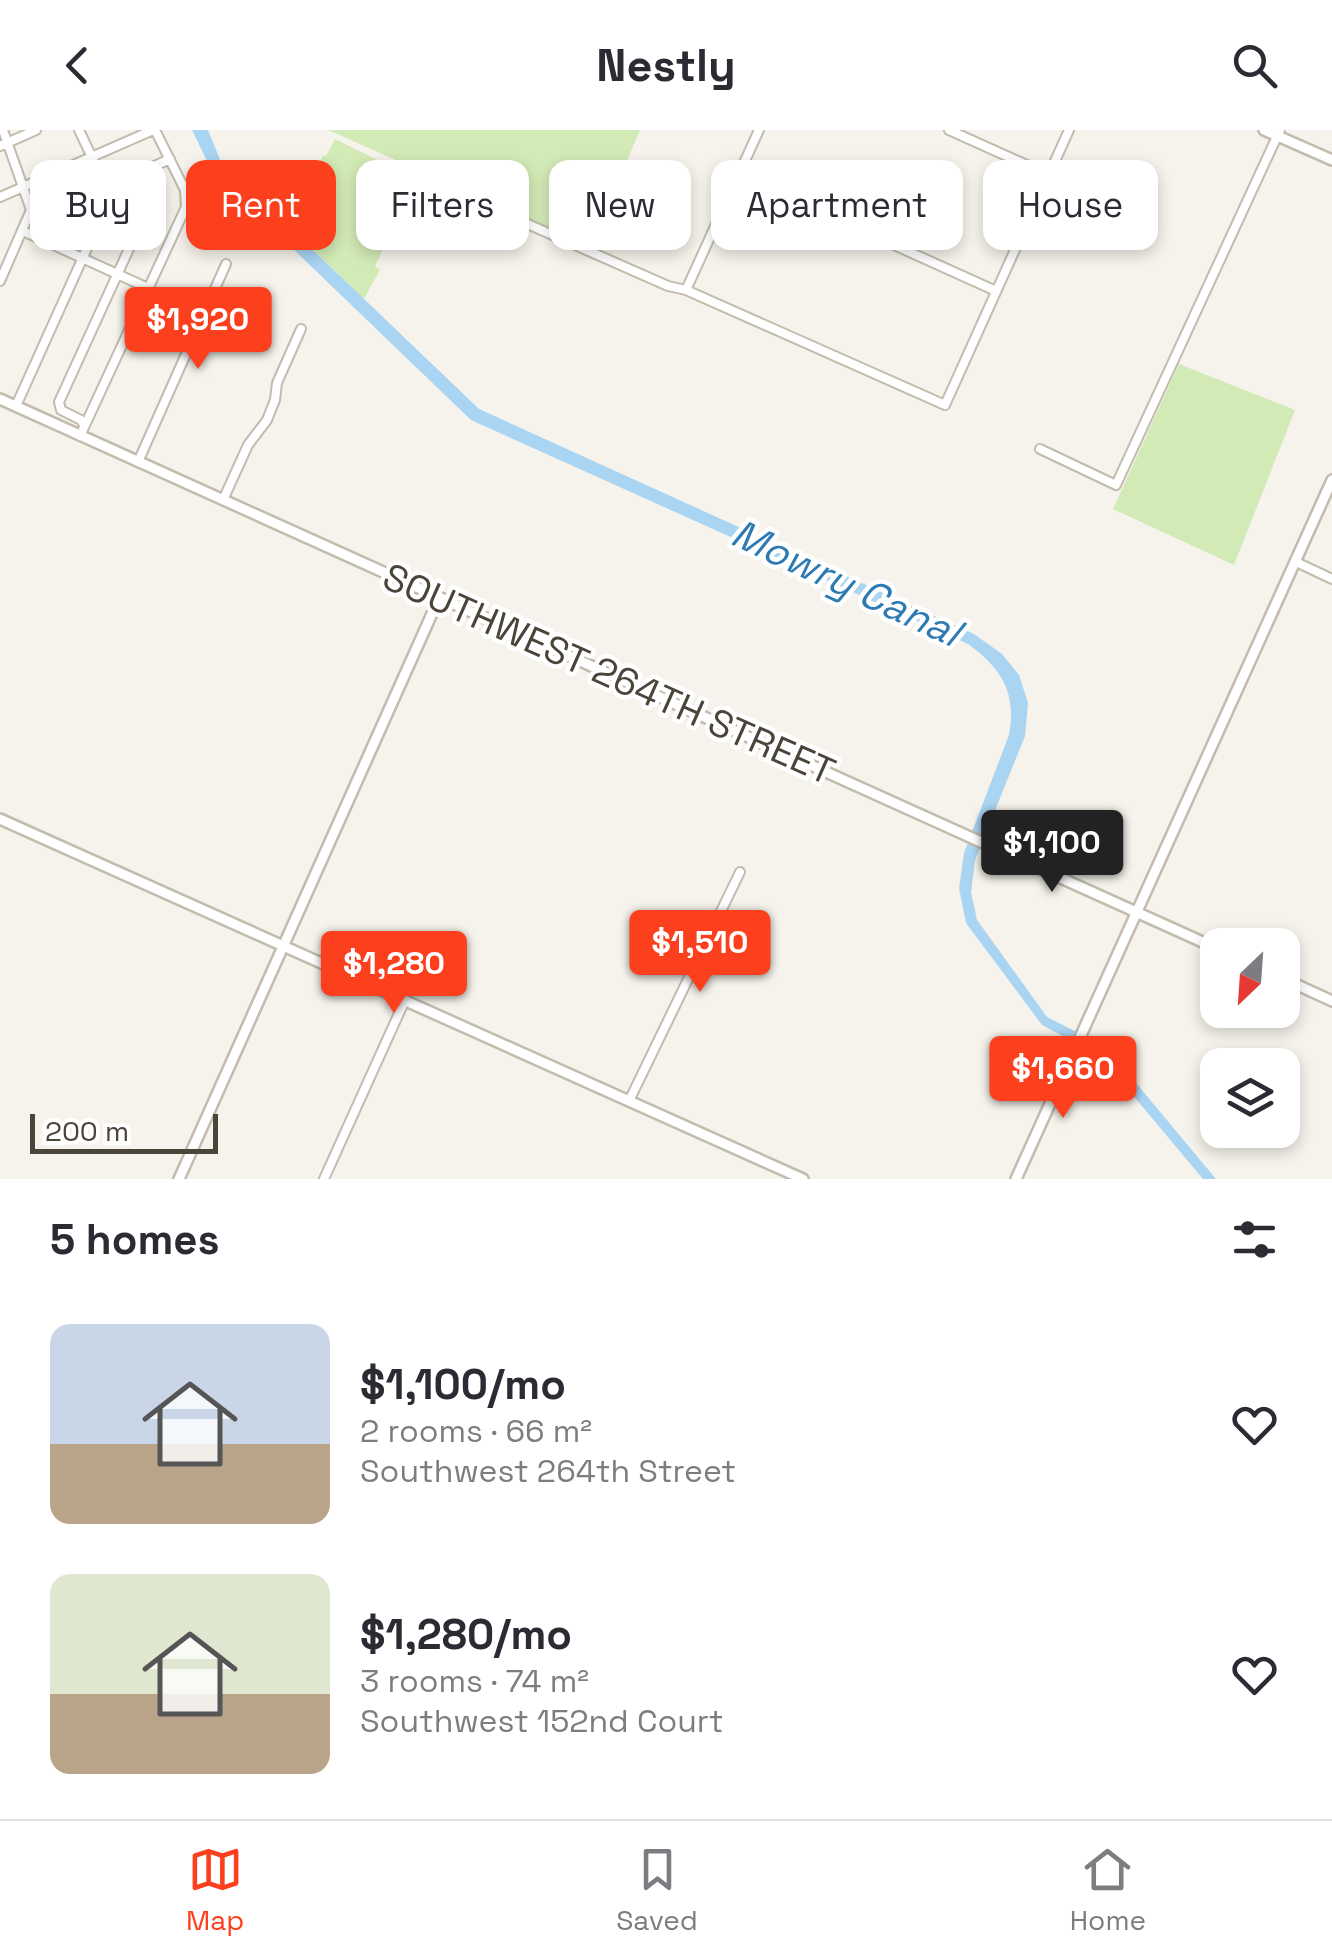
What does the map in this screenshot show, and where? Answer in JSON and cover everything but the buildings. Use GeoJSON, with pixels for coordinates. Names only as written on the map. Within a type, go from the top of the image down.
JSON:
{"type":"FeatureCollection","features":[{"type":"Feature","properties":{"kind":"street"},"geometry":{"type":"LineString","coordinates":[[3,130],[4,144],[30,207]]}},
{"type":"Feature","properties":{"kind":"street"},"geometry":{"type":"LineString","coordinates":[[4,144],[36,130]]}},
{"type":"Feature","properties":{"kind":"street"},"geometry":{"type":"LineString","coordinates":[[79,130],[94,160]]}},
{"type":"Feature","properties":{"kind":"street"},"geometry":{"type":"LineString","coordinates":[[0,197],[154,130],[185,190],[187,204],[82,430]]}},
{"type":"Feature","properties":{"kind":"street"},"geometry":{"type":"LineString","coordinates":[[746,160],[759,130]]}},
{"type":"Feature","properties":{"kind":"street"},"geometry":{"type":"LineString","coordinates":[[949,130],[1016,160]]}},
{"type":"Feature","properties":{"kind":"street"},"geometry":{"type":"LineString","coordinates":[[1056,160],[1069,130]]}},
{"type":"Feature","properties":{"kind":"street"},"geometry":{"type":"LineString","coordinates":[[1264,130],[1279,133],[1332,160]]}},
{"type":"Feature","properties":{"kind":"street"},"geometry":{"type":"LineString","coordinates":[[1040,449],[1116,485],[1279,133]]}},
{"type":"Feature","properties":{"kind":"street"},"geometry":{"type":"LineString","coordinates":[[166,161],[170,159]]}},
{"type":"Feature","properties":{"kind":"street"},"geometry":{"type":"LineString","coordinates":[[0,281],[30,213]]}},
{"type":"Feature","properties":{"kind":"street"},"geometry":{"type":"LineString","coordinates":[[529,225],[945,405],[1015,250]]}},
{"type":"Feature","properties":{"kind":"street"},"geometry":{"type":"LineString","coordinates":[[23,231],[150,289]]}},
{"type":"Feature","properties":{"kind":"street"},"geometry":{"type":"LineString","coordinates":[[686,290],[711,236]]}},
{"type":"Feature","properties":{"kind":"street"},"geometry":{"type":"LineString","coordinates":[[16,406],[87,250]]}},
{"type":"Feature","properties":{"kind":"street"},"geometry":{"type":"LineString","coordinates":[[82,430],[79,418],[61,410],[59,402],[128,250]]}},
{"type":"Feature","properties":{"kind":"street"},"geometry":{"type":"LineString","coordinates":[[905,250],[996,291]]}},
{"type":"Feature","properties":{"kind":"street"},"geometry":{"type":"LineString","coordinates":[[138,462],[226,264]]}},
{"type":"Feature","properties":{"kind":"street"},"geometry":{"type":"LineString","coordinates":[[223,500],[248,446],[267,420],[275,400],[276,383],[301,330]]}},
{"type":"Feature","properties":{"kind":"street","name":"SOUTHWEST 264TH STREET"},"geometry":{"type":"LineString","coordinates":[[0,400],[82,430],[138,462],[1200,941]]}},
{"type":"Feature","properties":{"kind":"street"},"geometry":{"type":"LineString","coordinates":[[1016,1179],[1332,480]]}},
{"type":"Feature","properties":{"kind":"street"},"geometry":{"type":"LineString","coordinates":[[1296,562],[1332,579]]}},
{"type":"Feature","properties":{"kind":"street"},"geometry":{"type":"LineString","coordinates":[[179,1179],[439,598]]}},
{"type":"Feature","properties":{"kind":"street"},"geometry":{"type":"LineString","coordinates":[[0,819],[804,1179]]}},
{"type":"Feature","properties":{"kind":"street"},"geometry":{"type":"LineString","coordinates":[[629,1101],[740,872]]}},
{"type":"Feature","properties":{"kind":"street"},"geometry":{"type":"LineString","coordinates":[[1300,986],[1332,1001]]}},
{"type":"Feature","properties":{"kind":"street"},"geometry":{"type":"LineString","coordinates":[[324,1179],[404,1000]]}},
{"type":"Feature","properties":{"kind":"green space"},"geometry":{"type":"Polygon","coordinates":[[[328,130],[640,130],[627,160],[549,160],[549,228],[529,219],[529,160],[396,160],[328,130]]]}},
{"type":"Feature","properties":{"kind":"green space"},"geometry":{"type":"Polygon","coordinates":[[[335,139],[378,160],[356,160],[356,250],[383,250],[375,266],[380,270],[364,299],[314,250],[336,250],[336,160],[321,160],[335,139]]]}},
{"type":"Feature","properties":{"kind":"green space"},"geometry":{"type":"Polygon","coordinates":[[[1179,364],[1295,410],[1234,565],[1113,509],[1179,364]]]}},
{"type":"Feature","properties":{"kind":"water"},"geometry":{"type":"Polygon","coordinates":[[[192,130],[208,130],[220,160],[207,160],[192,130]]]}},
{"type":"Feature","properties":{"kind":"water","name":"Mowry Canal"},"geometry":{"type":"Polygon","coordinates":[[[294,250],[313,250],[479,409],[974,634],[1002,654],[1019,675],[1028,703],[1025,736],[975,860],[971,892],[977,920],[1047,1017],[1106,1047],[1216,1179],[1203,1179],[1100,1056],[1042,1025],[966,923],[959,888],[964,853],[1009,735],[1011,720],[1004,682],[989,662],[968,644],[471,420],[294,250]]]}}]}
